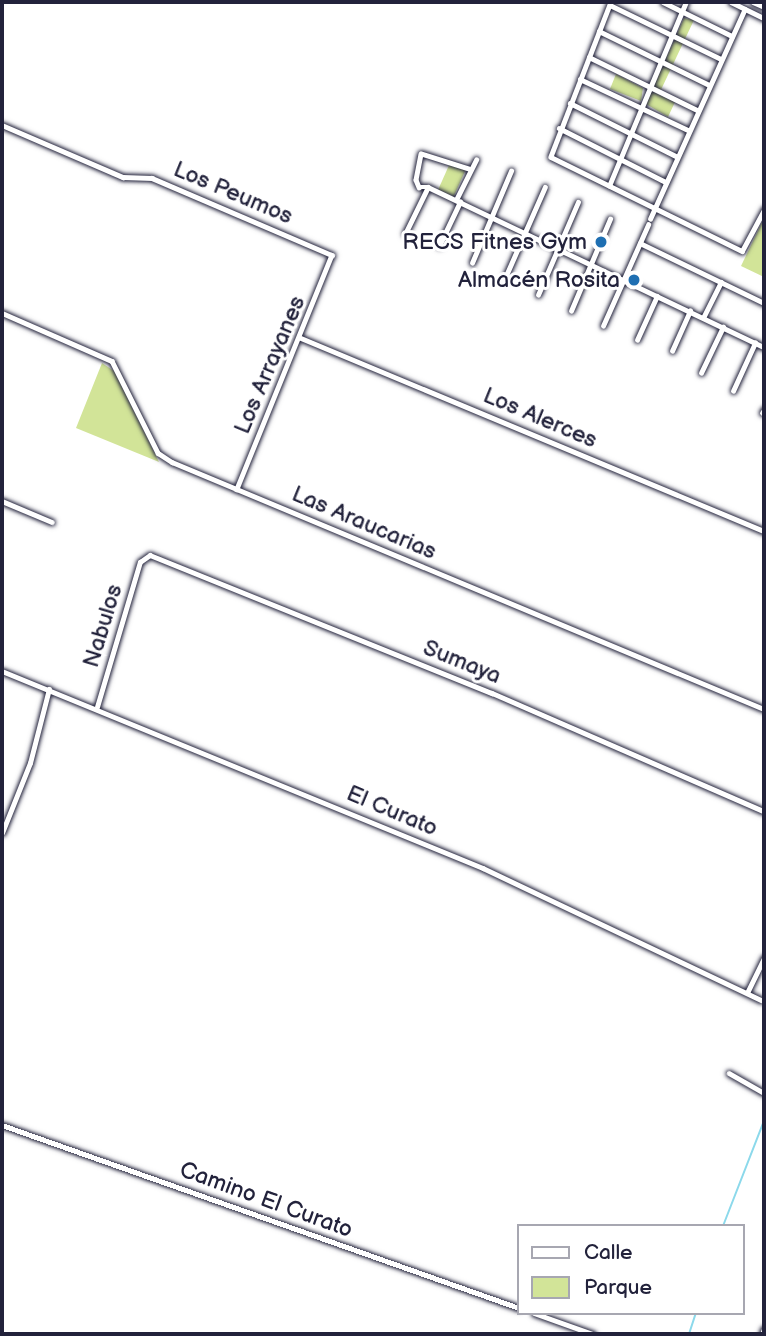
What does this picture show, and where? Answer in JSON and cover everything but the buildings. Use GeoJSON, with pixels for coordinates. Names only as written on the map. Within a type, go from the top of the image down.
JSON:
{"type":"FeatureCollection","features":[{"type":"Feature","properties":{"kind":"street"},"geometry":{"type":"LineString","coordinates":[[663,2],[732,36]]}},
{"type":"Feature","properties":{"kind":"street"},"geometry":{"type":"LineString","coordinates":[[609,186],[686,2]]}},
{"type":"Feature","properties":{"kind":"street"},"geometry":{"type":"LineString","coordinates":[[731,2],[764,18]]}},
{"type":"Feature","properties":{"kind":"street"},"geometry":{"type":"LineString","coordinates":[[753,2],[764,7]]}},
{"type":"Feature","properties":{"kind":"street"},"geometry":{"type":"LineString","coordinates":[[721,59],[611,4],[559,128],[551,157],[742,251],[764,210]]}},
{"type":"Feature","properties":{"kind":"street"},"geometry":{"type":"LineString","coordinates":[[603,326],[649,222],[652,207],[745,9]]}},
{"type":"Feature","properties":{"kind":"street"},"geometry":{"type":"LineString","coordinates":[[599,31],[709,85]]}},
{"type":"Feature","properties":{"kind":"street"},"geometry":{"type":"LineString","coordinates":[[589,57],[697,110]]}},
{"type":"Feature","properties":{"kind":"street"},"geometry":{"type":"LineString","coordinates":[[580,79],[688,130]]}},
{"type":"Feature","properties":{"kind":"street"},"geometry":{"type":"LineString","coordinates":[[570,103],[676,156]]}},
{"type":"Feature","properties":{"kind":"street","name":"Los Peumos"},"geometry":{"type":"LineString","coordinates":[[2,125],[123,177],[152,178],[332,255]]}},
{"type":"Feature","properties":{"kind":"street"},"geometry":{"type":"LineString","coordinates":[[559,128],[664,181]]}},
{"type":"Feature","properties":{"kind":"street"},"geometry":{"type":"LineString","coordinates":[[469,169],[421,154],[416,180],[419,187],[428,187],[764,347]]}},
{"type":"Feature","properties":{"kind":"street"},"geometry":{"type":"LineString","coordinates":[[439,246],[469,169],[476,160]]}},
{"type":"Feature","properties":{"kind":"street"},"geometry":{"type":"LineString","coordinates":[[472,263],[512,171]]}},
{"type":"Feature","properties":{"kind":"street"},"geometry":{"type":"LineString","coordinates":[[405,234],[428,187]]}},
{"type":"Feature","properties":{"kind":"street"},"geometry":{"type":"LineString","coordinates":[[505,278],[545,187]]}},
{"type":"Feature","properties":{"kind":"street"},"geometry":{"type":"LineString","coordinates":[[538,295],[578,202]]}},
{"type":"Feature","properties":{"kind":"street"},"geometry":{"type":"LineString","coordinates":[[570,311],[610,219]]}},
{"type":"Feature","properties":{"kind":"street"},"geometry":{"type":"LineString","coordinates":[[640,243],[764,303]]}},
{"type":"Feature","properties":{"kind":"street","name":"Los Arrayanes"},"geometry":{"type":"LineString","coordinates":[[237,489],[302,338],[332,255]]}},
{"type":"Feature","properties":{"kind":"street"},"geometry":{"type":"LineString","coordinates":[[704,318],[721,282]]}},
{"type":"Feature","properties":{"kind":"street"},"geometry":{"type":"LineString","coordinates":[[637,340],[657,296]]}},
{"type":"Feature","properties":{"kind":"street"},"geometry":{"type":"LineString","coordinates":[[672,351],[690,311]]}},
{"type":"Feature","properties":{"kind":"street","name":"Las Araucarias"},"geometry":{"type":"LineString","coordinates":[[2,313],[107,357],[120,370],[162,457],[764,709]]}},
{"type":"Feature","properties":{"kind":"street"},"geometry":{"type":"LineString","coordinates":[[701,373],[723,327]]}},
{"type":"Feature","properties":{"kind":"street","name":"Los Alerces"},"geometry":{"type":"LineString","coordinates":[[302,338],[764,531]]}},
{"type":"Feature","properties":{"kind":"street"},"geometry":{"type":"LineString","coordinates":[[733,391],[755,342]]}},
{"type":"Feature","properties":{"kind":"street"},"geometry":{"type":"LineString","coordinates":[[2,501],[52,522]]}},
{"type":"Feature","properties":{"kind":"street","name":"Nabulos"},"geometry":{"type":"LineString","coordinates":[[97,707],[144,556]]}},
{"type":"Feature","properties":{"kind":"street","name":"Sumaya"},"geometry":{"type":"LineString","coordinates":[[144,556],[492,693],[764,811]]}},
{"type":"Feature","properties":{"kind":"street","name":"El Curato"},"geometry":{"type":"LineString","coordinates":[[2,671],[97,707],[483,868],[761,1000]]}},
{"type":"Feature","properties":{"kind":"street"},"geometry":{"type":"LineString","coordinates":[[2,833],[30,763],[49,689]]}},
{"type":"Feature","properties":{"kind":"street"},"geometry":{"type":"LineString","coordinates":[[746,993],[764,958]]}},
{"type":"Feature","properties":{"kind":"street"},"geometry":{"type":"LineString","coordinates":[[729,1073],[764,1093]]}},
{"type":"Feature","properties":{"kind":"street","name":"Camino El Curato"},"geometry":{"type":"LineString","coordinates":[[2,1125],[518,1308]]}},
{"type":"Feature","properties":{"kind":"street"},"geometry":{"type":"LineString","coordinates":[[540,1315],[593,1334]]}},
{"type":"Feature","properties":{"kind":"street"},"geometry":{"type":"LineString","coordinates":[[762,1334],[764,1329]]}},
{"type":"Feature","properties":{"kind":"green space"},"geometry":{"type":"Polygon","coordinates":[[[684,18],[694,20],[659,94],[675,102],[668,117],[646,104],[684,18]]]}},
{"type":"Feature","properties":{"kind":"green space"},"geometry":{"type":"Polygon","coordinates":[[[616,74],[643,88],[641,101],[610,89],[616,74]]]}},
{"type":"Feature","properties":{"kind":"green space"},"geometry":{"type":"Polygon","coordinates":[[[450,163],[466,170],[454,196],[438,189],[450,163]]]}},
{"type":"Feature","properties":{"kind":"green space"},"geometry":{"type":"Polygon","coordinates":[[[764,218],[764,277],[741,266],[764,218]]]}},
{"type":"Feature","properties":{"kind":"green space"},"geometry":{"type":"Polygon","coordinates":[[[102,363],[114,371],[159,462],[76,428],[102,363]]]}},
{"type":"Feature","properties":{"kind":"waterway"},"geometry":{"type":"LineString","coordinates":[[724,1224],[764,1121]]}},
{"type":"Feature","properties":{"kind":"waterway"},"geometry":{"type":"LineString","coordinates":[[689,1334],[695,1315]]}},
{"type":"Feature","properties":{"kind":"place","name":"RECS Fitnes Gym"},"geometry":{"type":"Point","coordinates":[601,242]}},
{"type":"Feature","properties":{"kind":"place","name":"Almacén Rosita"},"geometry":{"type":"Point","coordinates":[634,280]}}]}
